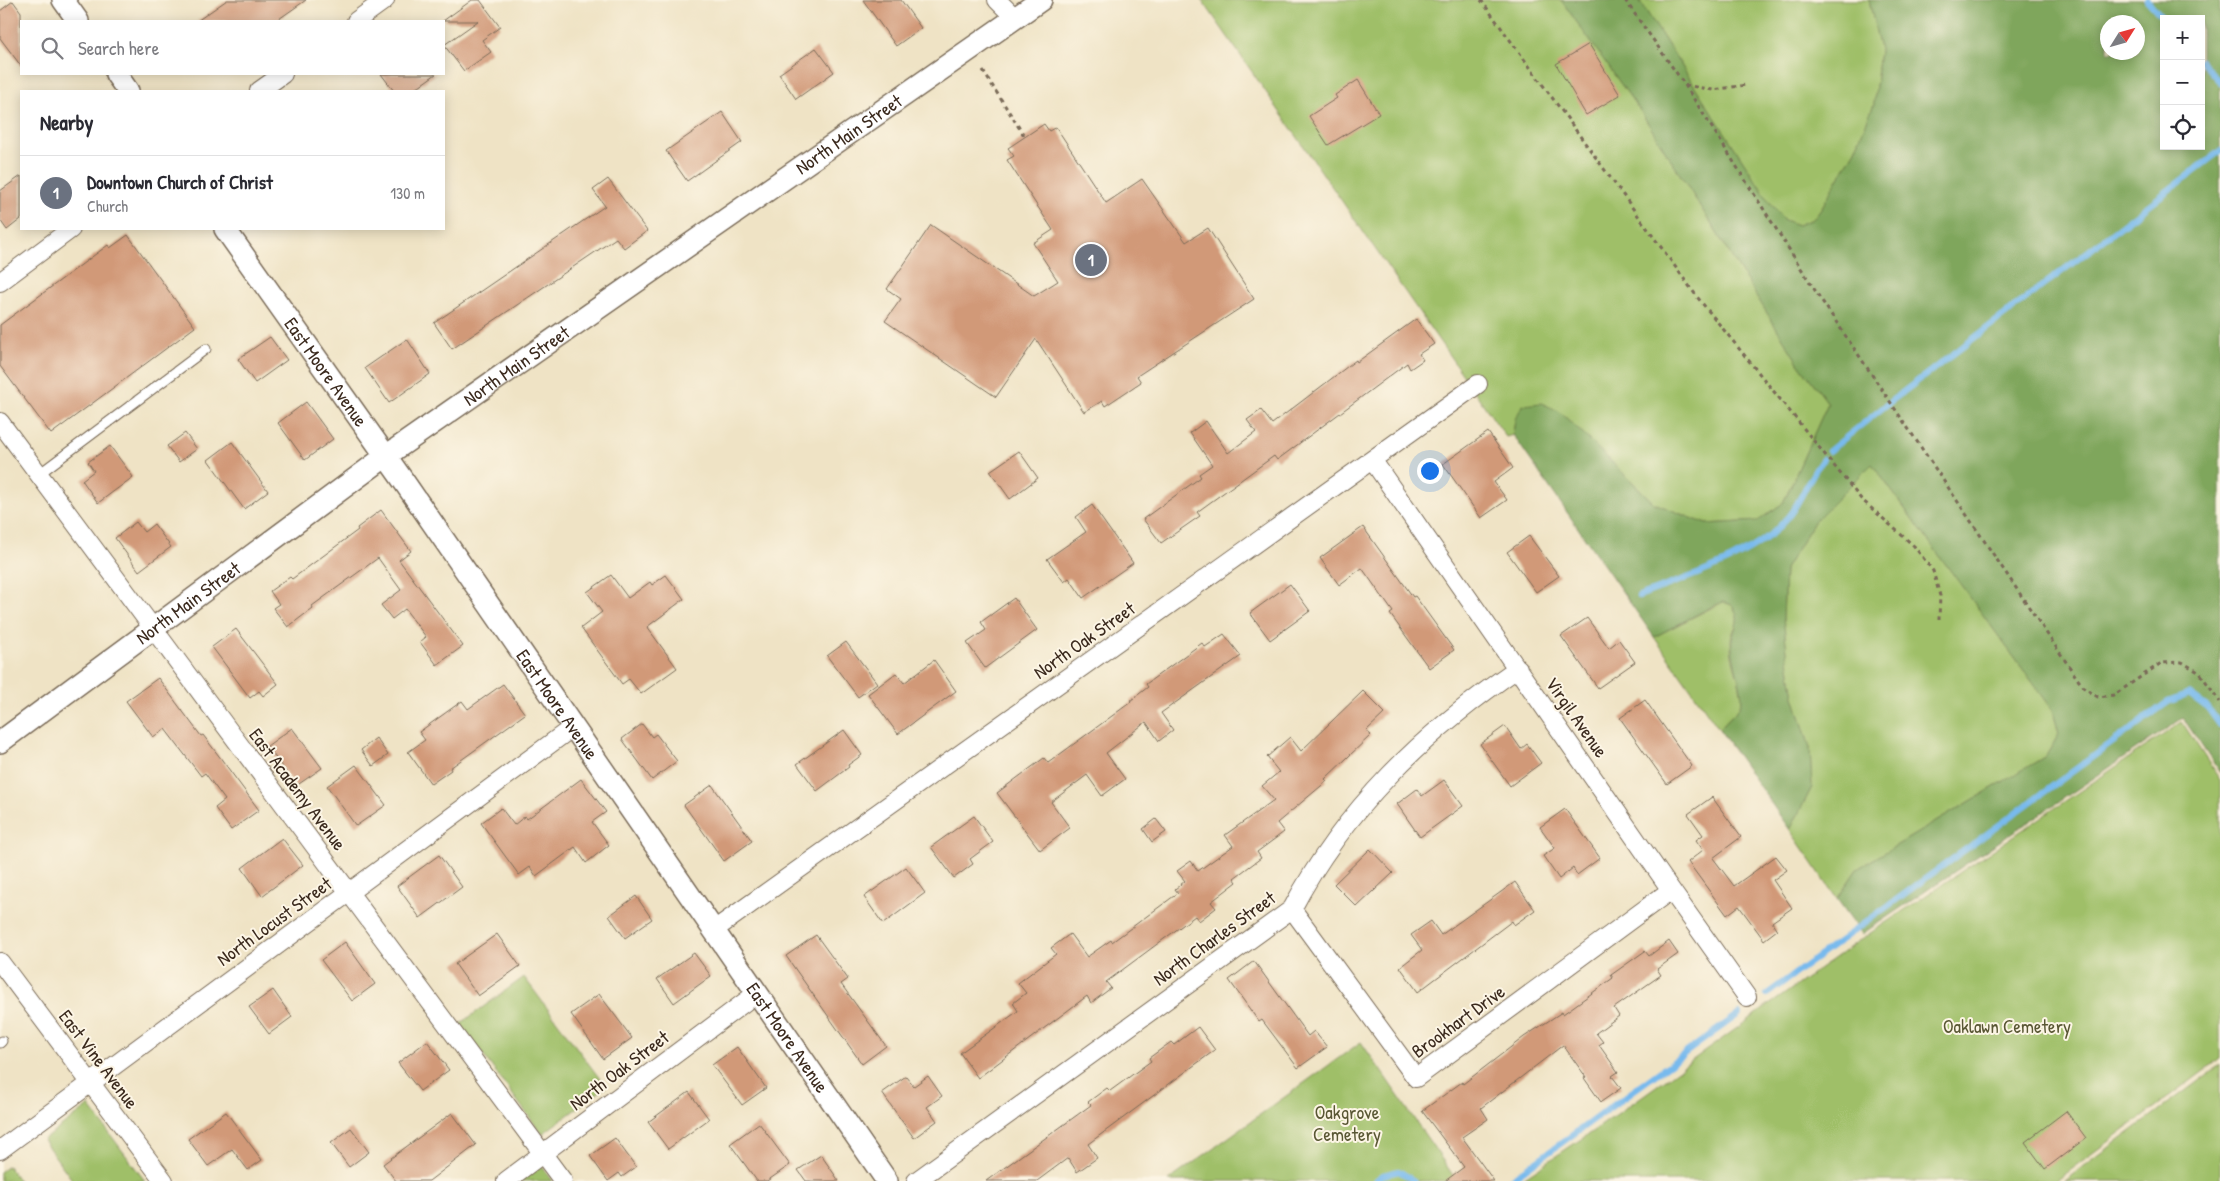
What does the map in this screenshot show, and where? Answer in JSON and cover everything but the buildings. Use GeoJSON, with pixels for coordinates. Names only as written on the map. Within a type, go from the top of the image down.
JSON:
{"type":"FeatureCollection","features":[{"type":"Feature","properties":{"kind":"street"},"geometry":{"type":"LineString","coordinates":[[63,0],[77,20]]}},
{"type":"Feature","properties":{"kind":"street"},"geometry":{"type":"LineString","coordinates":[[357,20],[385,0]]}},
{"type":"Feature","properties":{"kind":"street"},"geometry":{"type":"LineString","coordinates":[[997,0],[1015,18]]}},
{"type":"Feature","properties":{"kind":"street","name":"North Main Street"},"geometry":{"type":"LineString","coordinates":[[0,742],[386,456],[1041,0]]}},
{"type":"Feature","properties":{"kind":"street"},"geometry":{"type":"LineString","coordinates":[[117,75],[127,90]]}},
{"type":"Feature","properties":{"kind":"street"},"geometry":{"type":"LineString","coordinates":[[260,90],[282,75]]}},
{"type":"Feature","properties":{"kind":"street"},"geometry":{"type":"LineString","coordinates":[[0,282],[70,230]]}},
{"type":"Feature","properties":{"kind":"street","name":"East Moore Avenue"},"geometry":{"type":"LineString","coordinates":[[226,230],[386,456],[887,1181]]}},
{"type":"Feature","properties":{"kind":"street","name":"North Oak Street"},"geometry":{"type":"LineString","coordinates":[[714,930],[1478,384]]}},
{"type":"Feature","properties":{"kind":"street","name":"East Academy Avenue"},"geometry":{"type":"LineString","coordinates":[[0,422],[563,1181]]}},
{"type":"Feature","properties":{"kind":"street","name":"Virgil Avenue"},"geometry":{"type":"LineString","coordinates":[[1372,461],[1747,997]]}},
{"type":"Feature","properties":{"kind":"street","name":"North Charles Street"},"geometry":{"type":"LineString","coordinates":[[916,1181],[1292,909],[1311,872],[1377,788],[1424,740],[1469,702],[1518,668]]}},
{"type":"Feature","properties":{"kind":"street","name":"North Locust Street"},"geometry":{"type":"LineString","coordinates":[[0,1150],[573,727]]}},
{"type":"Feature","properties":{"kind":"street","name":"Brookhart Drive"},"geometry":{"type":"LineString","coordinates":[[1292,909],[1416,1078],[1671,890]]}},
{"type":"Feature","properties":{"kind":"street","name":"East Vine Avenue"},"geometry":{"type":"LineString","coordinates":[[0,962],[164,1181]]}},
{"type":"Feature","properties":{"kind":"street","name":"North Oak Street"},"geometry":{"type":"LineString","coordinates":[[506,1181],[757,993]]}},
{"type":"Feature","properties":{"kind":"lane"},"geometry":{"type":"LineString","coordinates":[[39,474],[206,349]]}},
{"type":"Feature","properties":{"kind":"path"},"geometry":{"type":"LineString","coordinates":[[1481,0],[1698,298],[1861,499],[1914,546],[1933,571],[1940,596],[1939,618]]}},
{"type":"Feature","properties":{"kind":"path"},"geometry":{"type":"LineString","coordinates":[[1625,0],[1685,85],[1818,295],[2083,686],[2098,697],[2114,695],[2161,663],[2182,662],[2200,673],[2220,702]]}},
{"type":"Feature","properties":{"kind":"path"},"geometry":{"type":"LineString","coordinates":[[983,71],[1025,136]]}},
{"type":"Feature","properties":{"kind":"path"},"geometry":{"type":"LineString","coordinates":[[1685,85],[1713,90],[1746,85]]}},
{"type":"Feature","properties":{"kind":"green space"},"geometry":{"type":"Polygon","coordinates":[[[1202,0],[1561,0],[1641,112],[1799,364],[1828,403],[1783,503],[1759,521],[1706,524],[1654,503],[1559,411],[1515,419],[1513,435],[1506,437],[1202,0]]]}},
{"type":"Feature","properties":{"kind":"green space"},"geometry":{"type":"Polygon","coordinates":[[[1561,0],[1639,0],[1771,204],[1784,220],[1798,225],[1813,219],[1822,207],[1855,150],[1874,104],[1880,50],[1869,0],[2217,0],[2220,3],[2220,773],[2183,718],[1862,934],[1837,899],[1857,869],[2046,756],[2059,734],[2053,710],[1872,464],[1814,522],[1785,569],[1783,618],[1788,660],[1794,697],[1810,748],[1812,787],[1790,830],[1719,729],[1739,708],[1742,700],[1732,649],[1737,617],[1732,605],[1723,602],[1715,605],[1654,637],[1513,435],[1515,419],[1523,405],[1541,403],[1559,411],[1654,503],[1706,524],[1758,521],[1783,503],[1828,403],[1799,364],[1641,112],[1561,0]]]}},
{"type":"Feature","properties":{"kind":"green space"},"geometry":{"type":"Polygon","coordinates":[[[1639,0],[1869,0],[1880,50],[1874,104],[1855,150],[1813,219],[1798,225],[1784,220],[1771,204],[1639,0]]]}},
{"type":"Feature","properties":{"kind":"green space"},"geometry":{"type":"Polygon","coordinates":[[[1872,464],[2053,710],[2059,734],[2046,756],[1857,869],[1837,899],[1790,830],[1812,787],[1810,748],[1794,697],[1788,660],[1783,618],[1785,569],[1814,522],[1872,464]]]}},
{"type":"Feature","properties":{"kind":"green space"},"geometry":{"type":"Polygon","coordinates":[[[1723,602],[1732,605],[1737,616],[1731,648],[1742,700],[1739,708],[1719,729],[1654,637],[1723,602]]]}},
{"type":"Feature","properties":{"kind":"green space","name":"Oaklawn Cemetery"},"geometry":{"type":"Polygon","coordinates":[[[2182,722],[2220,780],[2220,1059],[2056,1181],[1519,1181],[1599,1127],[1860,940],[2182,722]]]}},
{"type":"Feature","properties":{"kind":"green space"},"geometry":{"type":"Polygon","coordinates":[[[524,977],[606,1087],[542,1134],[460,1024],[524,977]]]}},
{"type":"Feature","properties":{"kind":"green space","name":"Oakgrove Cemetery"},"geometry":{"type":"Polygon","coordinates":[[[1361,1042],[1457,1181],[1168,1181],[1361,1042]]]}},
{"type":"Feature","properties":{"kind":"green space"},"geometry":{"type":"Polygon","coordinates":[[[2220,1065],[2220,1181],[2064,1181],[2220,1065]]]}},
{"type":"Feature","properties":{"kind":"green space"},"geometry":{"type":"Polygon","coordinates":[[[89,1106],[145,1181],[73,1181],[43,1140],[89,1106]]]}},
{"type":"Feature","properties":{"kind":"green space"},"geometry":{"type":"Polygon","coordinates":[[[541,1165],[553,1181],[519,1181],[541,1165]]]}},
{"type":"Feature","properties":{"kind":"green space"},"geometry":{"type":"Polygon","coordinates":[[[8,1166],[19,1181],[0,1181],[0,1172],[8,1166]]]}},
{"type":"Feature","properties":{"kind":"waterway"},"geometry":{"type":"LineString","coordinates":[[2147,0],[2160,15]]}},
{"type":"Feature","properties":{"kind":"waterway"},"geometry":{"type":"LineString","coordinates":[[2205,65],[2220,82]]}},
{"type":"Feature","properties":{"kind":"waterway"},"geometry":{"type":"LineString","coordinates":[[1829,451],[1890,402],[2220,151]]}},
{"type":"Feature","properties":{"kind":"waterway"},"geometry":{"type":"LineString","coordinates":[[1639,596],[1719,565],[1757,545],[1787,518],[1823,459]]}},
{"type":"Feature","properties":{"kind":"waterway"},"geometry":{"type":"LineString","coordinates":[[1767,994],[2168,702],[2189,694],[2208,708],[2220,725]]}},
{"type":"Feature","properties":{"kind":"waterway"},"geometry":{"type":"LineString","coordinates":[[1509,1181],[1739,1014]]}},
{"type":"Feature","properties":{"kind":"waterway"},"geometry":{"type":"LineString","coordinates":[[1375,1181],[1383,1175],[1399,1171],[1414,1181]]}},
{"type":"Feature","properties":{"kind":"place","name":"Downtown Church of Christ"},"geometry":{"type":"Point","coordinates":[1091,260]}}]}
